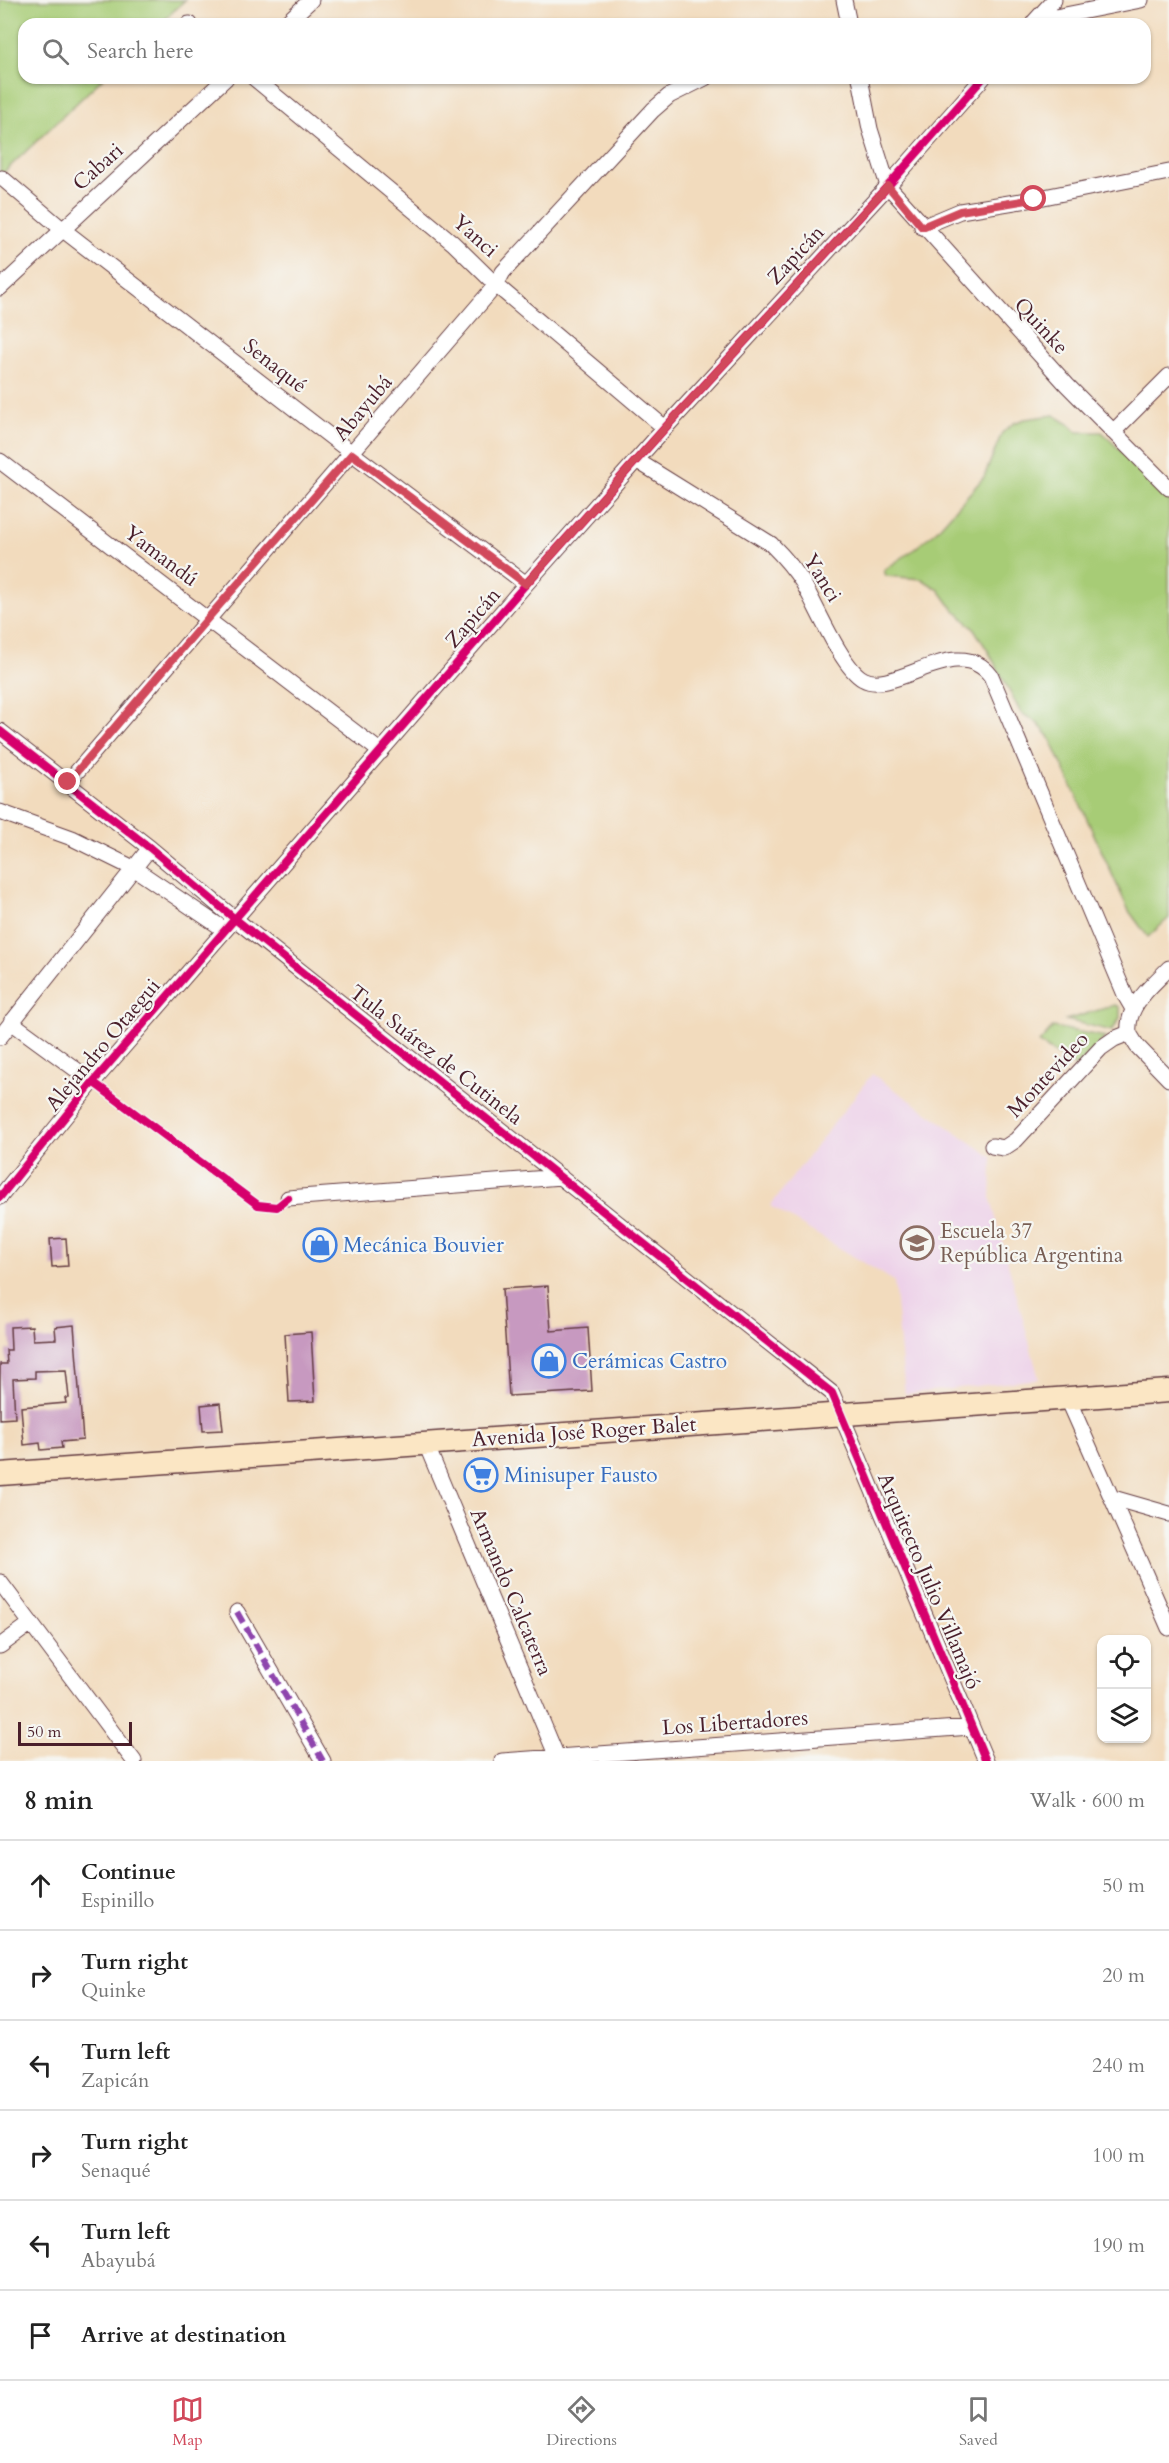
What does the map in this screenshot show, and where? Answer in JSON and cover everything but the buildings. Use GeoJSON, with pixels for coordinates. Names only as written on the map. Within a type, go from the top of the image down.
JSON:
{"type":"FeatureCollection","features":[{"type":"Feature","properties":{"kind":"street"},"geometry":{"type":"LineString","coordinates":[[292,18],[311,0]]}},
{"type":"Feature","properties":{"kind":"street"},"geometry":{"type":"LineString","coordinates":[[844,0],[848,18]]}},
{"type":"Feature","properties":{"kind":"street"},"geometry":{"type":"LineString","coordinates":[[1037,18],[1054,0]]}},
{"type":"Feature","properties":{"kind":"street"},"geometry":{"type":"LineString","coordinates":[[1053,18],[1141,0]]}},
{"type":"Feature","properties":{"kind":"street","name":"Cabari"},"geometry":{"type":"LineString","coordinates":[[0,288],[219,84]]}},
{"type":"Feature","properties":{"kind":"street","name":"Yanci"},"geometry":{"type":"LineString","coordinates":[[261,84],[453,243],[496,285],[665,428]]}},
{"type":"Feature","properties":{"kind":"street","name":"Abayubá"},"geometry":{"type":"LineString","coordinates":[[68,782],[352,454],[496,285],[503,273],[653,110],[669,96],[693,84]]}},
{"type":"Feature","properties":{"kind":"street"},"geometry":{"type":"LineString","coordinates":[[861,84],[870,129],[888,186]]}},
{"type":"Feature","properties":{"kind":"street","name":"Zapicán"},"geometry":{"type":"LineString","coordinates":[[230,925],[636,460],[888,186],[977,84]]}},
{"type":"Feature","properties":{"kind":"street"},"geometry":{"type":"LineString","coordinates":[[922,227],[960,211],[1169,172]]}},
{"type":"Feature","properties":{"kind":"street","name":"Senaqué"},"geometry":{"type":"LineString","coordinates":[[2,178],[62,228],[352,454],[526,584]]}},
{"type":"Feature","properties":{"kind":"street","name":"Quinke"},"geometry":{"type":"LineString","coordinates":[[888,186],[922,227],[1113,432],[1169,488]]}},
{"type":"Feature","properties":{"kind":"street"},"geometry":{"type":"LineString","coordinates":[[1113,432],[1169,376]]}},
{"type":"Feature","properties":{"kind":"street","name":"Yanci"},"geometry":{"type":"LineString","coordinates":[[636,460],[771,544],[788,561],[847,663],[862,679],[880,681],[958,660],[977,662],[985,668],[995,685],[1133,1009]]}},
{"type":"Feature","properties":{"kind":"street","name":"Yamandú"},"geometry":{"type":"LineString","coordinates":[[0,461],[381,752]]}},
{"type":"Feature","properties":{"kind":"street","name":"Tula Suárez de Cutinela"},"geometry":{"type":"LineString","coordinates":[[0,731],[150,848],[230,925],[561,1177],[832,1393],[839,1414]]}},
{"type":"Feature","properties":{"kind":"street"},"geometry":{"type":"LineString","coordinates":[[0,812],[72,838],[135,869],[230,925]]}},
{"type":"Feature","properties":{"kind":"street"},"geometry":{"type":"LineString","coordinates":[[0,1037],[150,848]]}},
{"type":"Feature","properties":{"kind":"street","name":"Alejandro Otaegui"},"geometry":{"type":"LineString","coordinates":[[0,1197],[93,1082],[230,925]]}},
{"type":"Feature","properties":{"kind":"street"},"geometry":{"type":"LineString","coordinates":[[1169,968],[1133,1009],[1129,1019],[1129,1033],[1137,1046],[1169,1079]]}},
{"type":"Feature","properties":{"kind":"street"},"geometry":{"type":"LineString","coordinates":[[11,1022],[93,1082]]}},
{"type":"Feature","properties":{"kind":"street","name":"Montevideo"},"geometry":{"type":"LineString","coordinates":[[992,1146],[1004,1148],[1016,1140],[1101,1048],[1129,1033]]}},
{"type":"Feature","properties":{"kind":"street"},"geometry":{"type":"LineString","coordinates":[[288,1198],[561,1177]]}},
{"type":"Feature","properties":{"kind":"street","name":"Avenida José Roger Balet"},"geometry":{"type":"LineString","coordinates":[[0,1474],[1169,1391]]}},
{"type":"Feature","properties":{"kind":"street"},"geometry":{"type":"LineString","coordinates":[[1068,1399],[1169,1628]]}},
{"type":"Feature","properties":{"kind":"street","name":"Arquitecto Julio Villamajó"},"geometry":{"type":"LineString","coordinates":[[839,1414],[986,1761]]}},
{"type":"Feature","properties":{"kind":"street","name":"Armando Calcaterra"},"geometry":{"type":"LineString","coordinates":[[426,1444],[557,1757]]}},
{"type":"Feature","properties":{"kind":"street"},"geometry":{"type":"LineString","coordinates":[[1113,1498],[1169,1514]]}},
{"type":"Feature","properties":{"kind":"street"},"geometry":{"type":"LineString","coordinates":[[0,1582],[134,1761]]}},
{"type":"Feature","properties":{"kind":"street"},"geometry":{"type":"LineString","coordinates":[[237,1612],[323,1761]]}},
{"type":"Feature","properties":{"kind":"street"},"geometry":{"type":"LineString","coordinates":[[0,1646],[30,1624]]}},
{"type":"Feature","properties":{"kind":"street","name":"Los Libertadores"},"geometry":{"type":"LineString","coordinates":[[502,1761],[599,1757],[971,1727]]}},
{"type":"Feature","properties":{"kind":"shaded area","name":"Escuela 37 República Argentina"},"geometry":{"type":"Polygon","coordinates":[[[872,1074],[992,1157],[991,1200],[1039,1379],[905,1394],[894,1281],[770,1206],[872,1074]]]}},
{"type":"Feature","properties":{"kind":"green space"},"geometry":{"type":"Polygon","coordinates":[[[0,0],[185,0],[166,18],[18,18],[18,84],[97,84],[0,176],[0,0]]]}},
{"type":"Feature","properties":{"kind":"green space"},"geometry":{"type":"Polygon","coordinates":[[[1054,415],[1077,432],[1102,432],[1169,499],[1169,918],[1148,937],[1129,911],[1049,736],[1036,722],[1021,713],[974,629],[949,604],[939,590],[922,579],[886,576],[884,570],[937,530],[984,477],[1002,433],[1014,423],[1025,419],[1054,415]]]}},
{"type":"Feature","properties":{"kind":"green space"},"geometry":{"type":"Polygon","coordinates":[[[1115,1005],[1120,1007],[1120,1018],[1112,1031],[1066,1020],[1115,1005]]]}},
{"type":"Feature","properties":{"kind":"green space"},"geometry":{"type":"Polygon","coordinates":[[[1053,1027],[1106,1037],[1076,1067],[1039,1043],[1053,1027]]]}},
{"type":"Feature","properties":{"kind":"marked path"},"geometry":{"type":"LineString","coordinates":[[237,1612],[323,1761]]}},
{"type":"Feature","properties":{"kind":"cycle path"},"geometry":{"type":"LineString","coordinates":[[0,1197],[93,1082],[526,584],[665,428],[888,186],[978,84]]}},
{"type":"Feature","properties":{"kind":"cycle path"},"geometry":{"type":"LineString","coordinates":[[0,731],[150,848],[235,919],[832,1393],[986,1761]]}},
{"type":"Feature","properties":{"kind":"cycle path"},"geometry":{"type":"LineString","coordinates":[[93,1082],[258,1205],[277,1207],[288,1198]]}},
{"type":"Feature","properties":{"kind":"place","name":"Escuela 37 República Argentina"},"geometry":{"type":"Point","coordinates":[917,1243]}},
{"type":"Feature","properties":{"kind":"place","name":"Mecánica Bouvier"},"geometry":{"type":"Point","coordinates":[320,1245]}},
{"type":"Feature","properties":{"kind":"place","name":"Cerámicas Castro"},"geometry":{"type":"Point","coordinates":[549,1361]}},
{"type":"Feature","properties":{"kind":"place","name":"Minisuper Fausto"},"geometry":{"type":"Point","coordinates":[481,1475]}},
{"type":"Feature","properties":{"kind":"route"},"geometry":{"type":"LineString","coordinates":[[68,782],[352,454],[526,584],[665,428],[888,186],[922,227],[960,211],[1034,199]]}}]}
